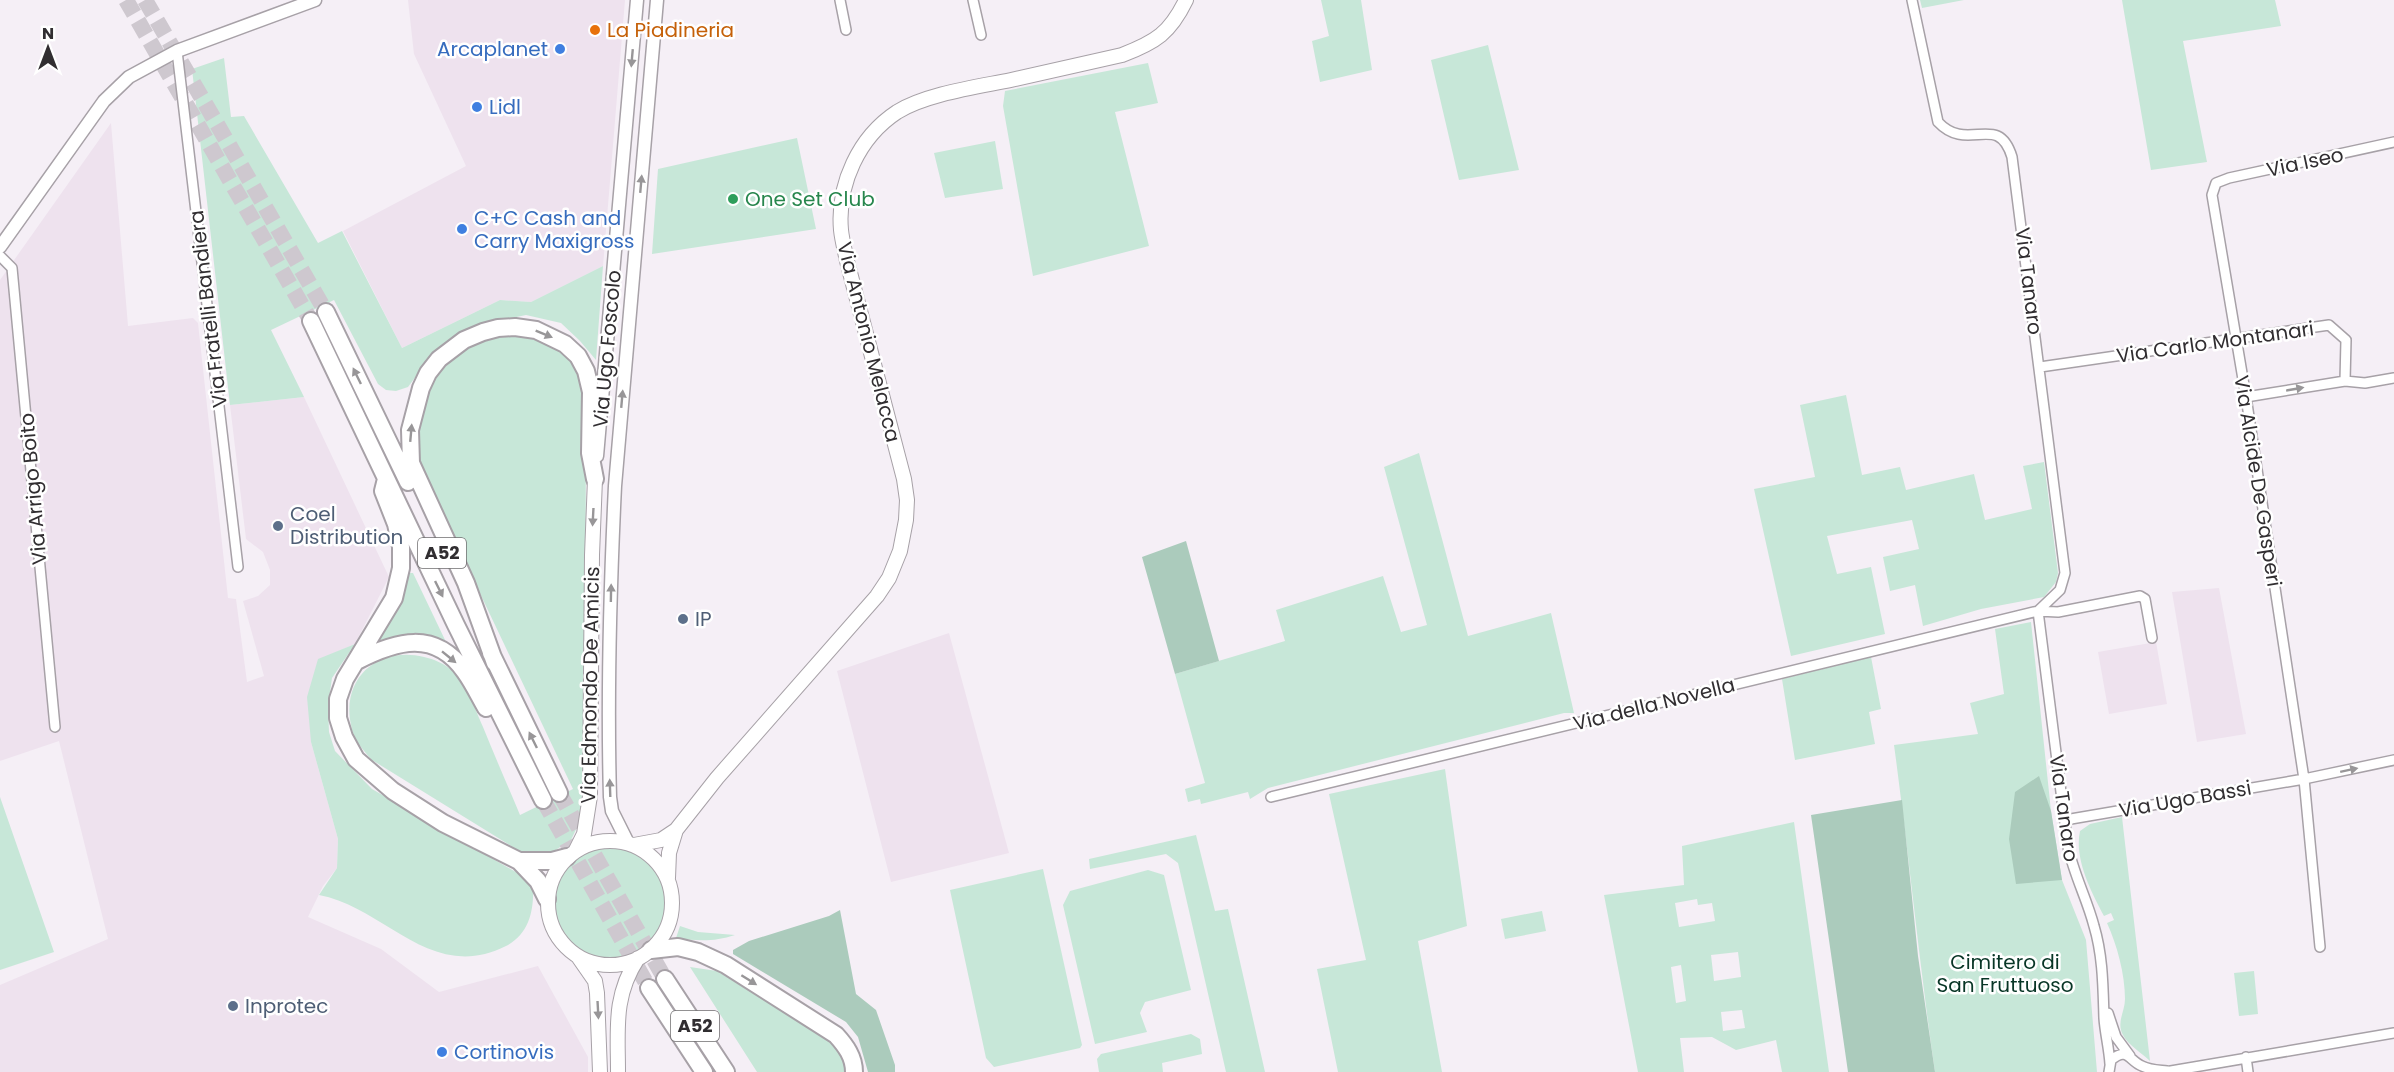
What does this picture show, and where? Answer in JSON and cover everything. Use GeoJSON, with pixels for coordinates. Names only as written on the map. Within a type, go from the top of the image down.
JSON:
{"type":"FeatureCollection","features":[{"type":"Feature","properties":{"kind":"highway","name":"A52"},"geometry":{"type":"LineString","coordinates":[[311,321],[510,734],[551,796],[495,663],[326,312]]}},
{"type":"Feature","properties":{"kind":"highway"},"geometry":{"type":"LineString","coordinates":[[495,663],[466,583],[411,463],[410,430],[421,388],[429,373],[439,360],[464,340],[498,328],[515,327],[536,330],[566,344],[578,356],[586,372],[591,392],[590,453],[595,479]]}},
{"type":"Feature","properties":{"kind":"highway"},"geometry":{"type":"LineString","coordinates":[[386,479],[383,491],[396,524],[401,547],[401,567],[394,598],[345,679],[338,699],[338,718],[344,737],[356,759],[393,792],[443,823],[519,861],[538,881],[547,899]]}},
{"type":"Feature","properties":{"kind":"highway"},"geometry":{"type":"LineString","coordinates":[[356,661],[402,642],[421,643],[438,648],[464,670],[497,728],[510,734]]}},
{"type":"Feature","properties":{"kind":"highway"},"geometry":{"type":"LineString","coordinates":[[519,861],[552,861],[572,853]]}},
{"type":"Feature","properties":{"kind":"highway"},"geometry":{"type":"LineString","coordinates":[[644,954],[678,947],[698,952],[726,965],[836,1035],[846,1047],[854,1064],[854,1072]]}},
{"type":"Feature","properties":{"kind":"highway","name":"A52"},"geometry":{"type":"LineString","coordinates":[[665,979],[726,1072]]}},
{"type":"Feature","properties":{"kind":"highway","name":"A52"},"geometry":{"type":"LineString","coordinates":[[649,988],[704,1072]]}},
{"type":"Feature","properties":{"kind":"highway"},"geometry":{"type":"LineString","coordinates":[[715,1056],[727,1063],[733,1072]]}},
{"type":"Feature","properties":{"kind":"main road","name":"Via Antonio Melacca"},"geometry":{"type":"LineString","coordinates":[[631,844],[661,840],[676,830],[717,778],[864,613],[889,578],[900,551],[906,520],[907,500],[904,479],[847,261],[841,229],[843,197],[848,172],[857,155],[868,139],[898,111],[936,96],[1122,55],[1137,49],[1175,24],[1186,0]]}},
{"type":"Feature","properties":{"kind":"main road","name":"Via Ugo Foscolo"},"geometry":{"type":"LineString","coordinates":[[592,555],[595,479]]}},
{"type":"Feature","properties":{"kind":"main road","name":"Via Edmondo De Amicis"},"geometry":{"type":"LineString","coordinates":[[572,853],[584,834],[590,796],[592,555]]}},
{"type":"Feature","properties":{"kind":"main road","name":"Via Antonio Melacca"},"geometry":{"type":"LineString","coordinates":[[668,880],[669,853],[676,830]]}},
{"type":"Feature","properties":{"kind":"main road"},"geometry":{"type":"LineString","coordinates":[[600,1072],[595,981],[578,957],[556,935],[549,918],[547,899],[553,877],[572,853],[600,841],[631,844],[655,860],[668,880],[672,900],[669,923],[664,934],[628,973],[621,992],[617,1014],[618,1072]]}},
{"type":"Feature","properties":{"kind":"main road"},"geometry":{"type":"LineString","coordinates":[[578,957],[612,965],[644,954]]}},
{"type":"Feature","properties":{"kind":"street"},"geometry":{"type":"LineString","coordinates":[[0,247],[104,101],[129,77],[177,51],[315,0]]}},
{"type":"Feature","properties":{"kind":"street","name":"Via Ugo Foscolo"},"geometry":{"type":"LineString","coordinates":[[595,479],[637,0]]}},
{"type":"Feature","properties":{"kind":"street"},"geometry":{"type":"LineString","coordinates":[[631,844],[612,811],[610,797],[608,690],[612,551],[616,465],[657,0]]}},
{"type":"Feature","properties":{"kind":"street"},"geometry":{"type":"LineString","coordinates":[[840,0],[846,30]]}},
{"type":"Feature","properties":{"kind":"street"},"geometry":{"type":"LineString","coordinates":[[974,0],[981,34]]}},
{"type":"Feature","properties":{"kind":"street","name":"Via Tanaro"},"geometry":{"type":"LineString","coordinates":[[1912,0],[1938,122],[1946,131],[1956,135],[1994,133],[2004,138],[2009,147],[2023,234],[2065,573],[2060,590],[2038,611],[2074,874],[2094,924],[2100,951],[2109,1070]]}},
{"type":"Feature","properties":{"kind":"street","name":"Via Fratelli Bandiera"},"geometry":{"type":"LineString","coordinates":[[177,51],[238,567]]}},
{"type":"Feature","properties":{"kind":"street","name":"Via Iseo"},"geometry":{"type":"LineString","coordinates":[[2216,183],[2229,178],[2394,142]]}},
{"type":"Feature","properties":{"kind":"street","name":"Via Alcide De Gasperi"},"geometry":{"type":"LineString","coordinates":[[2216,183],[2212,195],[2246,398],[2304,779]]}},
{"type":"Feature","properties":{"kind":"street","name":"Via Arrigo Boito"},"geometry":{"type":"LineString","coordinates":[[0,256],[12,268],[55,727]]}},
{"type":"Feature","properties":{"kind":"street","name":"Via Carlo Montanari"},"geometry":{"type":"LineString","coordinates":[[2040,367],[2329,326],[2346,340],[2345,381]]}},
{"type":"Feature","properties":{"kind":"street"},"geometry":{"type":"LineString","coordinates":[[2246,398],[2345,381],[2365,383],[2394,378]]}},
{"type":"Feature","properties":{"kind":"street"},"geometry":{"type":"LineString","coordinates":[[2038,611],[2058,612],[2140,596],[2145,599],[2152,638]]}},
{"type":"Feature","properties":{"kind":"street","name":"Via della Novella"},"geometry":{"type":"LineString","coordinates":[[1271,797],[2038,611]]}},
{"type":"Feature","properties":{"kind":"street","name":"Via Ugo Bassi"},"geometry":{"type":"LineString","coordinates":[[2065,820],[2304,779],[2394,760]]}},
{"type":"Feature","properties":{"kind":"street"},"geometry":{"type":"LineString","coordinates":[[2304,779],[2320,947]]}},
{"type":"Feature","properties":{"kind":"street","name":"Via Tanaro"},"geometry":{"type":"LineString","coordinates":[[2105,1001],[2116,1037],[2135,1064]]}},
{"type":"Feature","properties":{"kind":"street"},"geometry":{"type":"LineString","coordinates":[[2109,1070],[2114,1058],[2120,1055],[2135,1064],[2166,1072],[2394,1034]]}},
{"type":"Feature","properties":{"kind":"street"},"geometry":{"type":"LineString","coordinates":[[2246,1057],[2248,1072]]}},
{"type":"Feature","properties":{"kind":"shaded area"},"geometry":{"type":"Polygon","coordinates":[[[408,0],[625,0],[603,266],[531,302],[500,300],[402,348],[343,231],[466,166],[414,54],[408,0]]]}},
{"type":"Feature","properties":{"kind":"shaded area"},"geometry":{"type":"Polygon","coordinates":[[[111,123],[128,326],[193,318],[198,323],[228,598],[236,599],[247,682],[264,676],[243,601],[258,596],[270,585],[270,570],[263,552],[246,539],[230,405],[304,397],[389,577],[355,644],[318,660],[311,742],[338,839],[337,868],[323,886],[308,917],[381,949],[439,992],[538,966],[588,1057],[588,1072],[0,1072],[0,985],[108,939],[59,741],[0,761],[0,280],[111,123]]]}},
{"type":"Feature","properties":{"kind":"shaded area"},"geometry":{"type":"Polygon","coordinates":[[[2219,588],[2246,734],[2197,742],[2172,592],[2219,588]]]}},
{"type":"Feature","properties":{"kind":"shaded area"},"geometry":{"type":"Polygon","coordinates":[[[949,633],[1009,853],[891,882],[837,671],[949,633]]]}},
{"type":"Feature","properties":{"kind":"shaded area"},"geometry":{"type":"Polygon","coordinates":[[[2156,642],[2167,704],[2109,714],[2098,652],[2156,642]]]}},
{"type":"Feature","properties":{"kind":"green space"},"geometry":{"type":"Polygon","coordinates":[[[1321,0],[1361,0],[1372,70],[1320,82],[1312,41],[1329,36],[1321,0]]]}},
{"type":"Feature","properties":{"kind":"green space"},"geometry":{"type":"Polygon","coordinates":[[[1920,0],[1964,0],[1922,8],[1920,0]]]}},
{"type":"Feature","properties":{"kind":"green space"},"geometry":{"type":"Polygon","coordinates":[[[2122,0],[2275,0],[2281,26],[2183,41],[2207,162],[2151,170],[2122,0]]]}},
{"type":"Feature","properties":{"kind":"green space"},"geometry":{"type":"Polygon","coordinates":[[[1488,45],[1519,170],[1459,180],[1431,60],[1488,45]]]}},
{"type":"Feature","properties":{"kind":"green space"},"geometry":{"type":"Polygon","coordinates":[[[224,58],[231,117],[244,116],[318,243],[342,231],[402,348],[500,300],[531,302],[603,266],[596,360],[561,323],[526,315],[472,326],[435,351],[408,387],[396,391],[386,390],[378,384],[334,300],[271,330],[304,397],[230,405],[192,69],[224,58]]]}},
{"type":"Feature","properties":{"kind":"green space"},"geometry":{"type":"Polygon","coordinates":[[[1148,63],[1158,103],[1115,112],[1149,246],[1033,276],[1003,106],[1005,91],[1148,63]]]}},
{"type":"Feature","properties":{"kind":"green space","name":"One Set Club"},"geometry":{"type":"Polygon","coordinates":[[[797,138],[816,229],[652,254],[658,169],[797,138]]]}},
{"type":"Feature","properties":{"kind":"green space"},"geometry":{"type":"Polygon","coordinates":[[[995,141],[1003,189],[945,198],[934,153],[995,141]]]}},
{"type":"Feature","properties":{"kind":"green space"},"geometry":{"type":"Polygon","coordinates":[[[525,335],[554,347],[571,362],[577,372],[586,413],[585,752],[580,821],[571,840],[551,853],[524,854],[372,760],[361,748],[354,735],[349,708],[358,679],[378,661],[392,656],[408,655],[432,659],[453,671],[466,690],[520,815],[573,789],[418,463],[416,434],[418,417],[428,391],[445,367],[467,349],[484,341],[525,335]]]}},
{"type":"Feature","properties":{"kind":"green space"},"geometry":{"type":"Polygon","coordinates":[[[1846,395],[1862,475],[1900,467],[1906,490],[1974,474],[1985,520],[2032,509],[2023,466],[2044,462],[2058,573],[2056,582],[2044,597],[1981,609],[1923,626],[1915,585],[1890,591],[1883,557],[1919,549],[1912,520],[1827,536],[1837,574],[1871,567],[1885,634],[1791,656],[1754,489],[1815,477],[1800,405],[1846,395]]]}},
{"type":"Feature","properties":{"kind":"green space"},"geometry":{"type":"Polygon","coordinates":[[[1419,453],[1468,636],[1551,613],[1574,713],[1564,713],[1268,788],[1250,799],[1248,792],[1201,804],[1200,799],[1188,802],[1185,789],[1205,783],[1175,674],[1285,641],[1276,610],[1383,576],[1401,632],[1427,625],[1384,467],[1419,453]]]}},
{"type":"Feature","properties":{"kind":"green space"},"geometry":{"type":"Polygon","coordinates":[[[1186,541],[1219,661],[1175,674],[1142,557],[1186,541]]]}},
{"type":"Feature","properties":{"kind":"green space"},"geometry":{"type":"Polygon","coordinates":[[[407,573],[413,573],[446,642],[444,645],[412,637],[380,641],[378,636],[394,615],[402,599],[407,573]]]}},
{"type":"Feature","properties":{"kind":"green space","name":"Cimitero di San Fruttuoso"},"geometry":{"type":"Polygon","coordinates":[[[2031,622],[2051,811],[2062,880],[2086,940],[2097,1072],[1935,1072],[1894,745],[1978,734],[1970,703],[2004,694],[1995,629],[2031,622]]]}},
{"type":"Feature","properties":{"kind":"green space"},"geometry":{"type":"Polygon","coordinates":[[[355,644],[332,678],[328,706],[329,732],[335,751],[372,789],[521,875],[533,887],[531,913],[525,928],[514,941],[506,946],[479,955],[454,956],[431,950],[366,913],[343,902],[319,895],[337,868],[338,839],[311,742],[307,697],[318,659],[355,644]]]}},
{"type":"Feature","properties":{"kind":"green space"},"geometry":{"type":"Polygon","coordinates":[[[1871,657],[1881,709],[1869,712],[1875,744],[1795,760],[1782,679],[1871,657]]]}},
{"type":"Feature","properties":{"kind":"green space"},"geometry":{"type":"Polygon","coordinates":[[[1445,769],[1467,926],[1418,941],[1442,1072],[1338,1072],[1317,969],[1366,960],[1329,794],[1445,769]]]}},
{"type":"Feature","properties":{"kind":"green space"},"geometry":{"type":"Polygon","coordinates":[[[2039,776],[2051,811],[2062,880],[2016,884],[2009,839],[2015,792],[2039,776]]]}},
{"type":"Feature","properties":{"kind":"green space"},"geometry":{"type":"Polygon","coordinates":[[[0,797],[54,952],[0,970],[0,797]]]}},
{"type":"Feature","properties":{"kind":"green space"},"geometry":{"type":"Polygon","coordinates":[[[1902,800],[1918,956],[1935,1072],[1848,1072],[1811,815],[1902,800]]]}},
{"type":"Feature","properties":{"kind":"green space"},"geometry":{"type":"Polygon","coordinates":[[[2122,817],[2150,1061],[2128,1042],[2121,1030],[2125,1004],[2124,980],[2117,950],[2107,923],[2114,920],[2111,913],[2104,916],[2089,886],[2079,853],[2080,831],[2090,824],[2122,817]]]}},
{"type":"Feature","properties":{"kind":"green space"},"geometry":{"type":"Polygon","coordinates":[[[1794,822],[1829,1072],[1782,1072],[1776,1040],[1736,1050],[1712,1037],[1680,1038],[1684,1072],[1638,1072],[1604,895],[1684,885],[1682,846],[1794,822]],[[1697,899],[1675,903],[1679,927],[1715,921],[1712,903],[1698,905],[1697,899]],[[1738,952],[1711,955],[1714,981],[1741,977],[1738,952]],[[1681,965],[1671,967],[1676,1003],[1686,1001],[1681,965]],[[1742,1010],[1721,1012],[1723,1031],[1745,1028],[1742,1010]]]}},
{"type":"Feature","properties":{"kind":"green space"},"geometry":{"type":"Polygon","coordinates":[[[1196,835],[1215,911],[1228,909],[1265,1072],[1226,1072],[1178,863],[1166,854],[1090,869],[1089,859],[1196,835]]]}},
{"type":"Feature","properties":{"kind":"green space"},"geometry":{"type":"Polygon","coordinates":[[[610,847],[632,851],[650,863],[662,881],[666,903],[662,925],[650,943],[632,955],[610,959],[588,955],[570,943],[558,925],[554,903],[558,881],[570,863],[588,851],[610,847]]]}},
{"type":"Feature","properties":{"kind":"green space"},"geometry":{"type":"Polygon","coordinates":[[[1043,869],[1082,1045],[1080,1048],[994,1067],[986,1058],[950,890],[1043,869]]]}},
{"type":"Feature","properties":{"kind":"green space"},"geometry":{"type":"Polygon","coordinates":[[[1148,870],[1164,875],[1191,990],[1145,1002],[1140,1013],[1147,1032],[1095,1044],[1063,905],[1070,891],[1148,870]]]}},
{"type":"Feature","properties":{"kind":"green space"},"geometry":{"type":"Polygon","coordinates":[[[840,910],[856,994],[876,1010],[895,1065],[895,1072],[868,1072],[858,1037],[846,1022],[733,954],[733,950],[749,941],[829,916],[840,910]]]}},
{"type":"Feature","properties":{"kind":"green space"},"geometry":{"type":"Polygon","coordinates":[[[1542,911],[1546,931],[1505,939],[1501,919],[1542,911]]]}},
{"type":"Feature","properties":{"kind":"green space"},"geometry":{"type":"Polygon","coordinates":[[[680,926],[698,932],[735,935],[706,940],[676,938],[680,926]]]}},
{"type":"Feature","properties":{"kind":"green space"},"geometry":{"type":"Polygon","coordinates":[[[690,967],[717,971],[827,1039],[842,1053],[847,1072],[757,1072],[690,967]]]}},
{"type":"Feature","properties":{"kind":"green space"},"geometry":{"type":"Polygon","coordinates":[[[2254,971],[2258,1014],[2239,1016],[2234,973],[2254,971]]]}},
{"type":"Feature","properties":{"kind":"green space"},"geometry":{"type":"Polygon","coordinates":[[[1191,1034],[1200,1039],[1202,1054],[1162,1063],[1163,1072],[1099,1072],[1097,1059],[1101,1054],[1191,1034]]]}},
{"type":"Feature","properties":{"kind":"tunnel"},"geometry":{"type":"LineString","coordinates":[[126,0],[311,321]]}},
{"type":"Feature","properties":{"kind":"tunnel"},"geometry":{"type":"LineString","coordinates":[[145,0],[326,312]]}},
{"type":"Feature","properties":{"kind":"tunnel"},"geometry":{"type":"LineString","coordinates":[[559,793],[665,979]]}},
{"type":"Feature","properties":{"kind":"tunnel"},"geometry":{"type":"LineString","coordinates":[[543,800],[649,988]]}},
{"type":"Feature","properties":{"kind":"place","name":"La Piadineria"},"geometry":{"type":"Point","coordinates":[595,30]}},
{"type":"Feature","properties":{"kind":"place","name":"Arcaplanet"},"geometry":{"type":"Point","coordinates":[560,49]}},
{"type":"Feature","properties":{"kind":"place","name":"Lidl"},"geometry":{"type":"Point","coordinates":[477,107]}},
{"type":"Feature","properties":{"kind":"place","name":"One Set Club"},"geometry":{"type":"Point","coordinates":[733,199]}},
{"type":"Feature","properties":{"kind":"place","name":"C+C Cash and Carry Maxigross"},"geometry":{"type":"Point","coordinates":[462,229]}},
{"type":"Feature","properties":{"kind":"place","name":"Coel Distribution"},"geometry":{"type":"Point","coordinates":[278,526]}},
{"type":"Feature","properties":{"kind":"place","name":"IP"},"geometry":{"type":"Point","coordinates":[683,619]}},
{"type":"Feature","properties":{"kind":"place","name":"Inprotec"},"geometry":{"type":"Point","coordinates":[233,1006]}},
{"type":"Feature","properties":{"kind":"place","name":"Cortinovis"},"geometry":{"type":"Point","coordinates":[442,1052]}}]}
